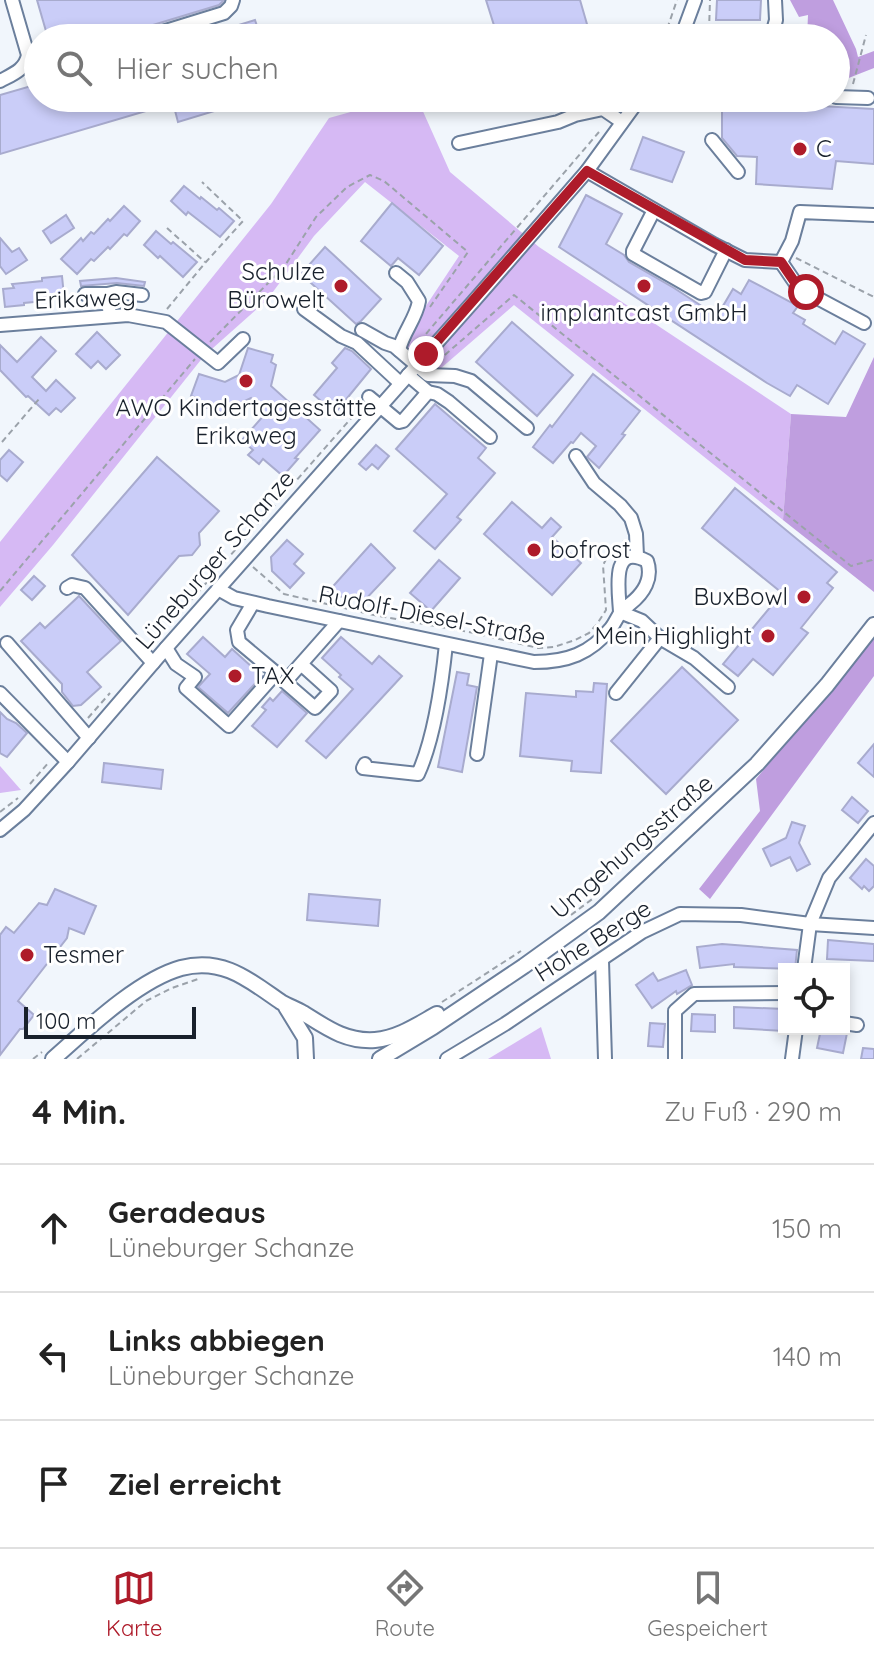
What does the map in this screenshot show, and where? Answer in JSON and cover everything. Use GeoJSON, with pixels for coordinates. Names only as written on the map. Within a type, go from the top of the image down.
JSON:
{"type":"FeatureCollection","features":[{"type":"Feature","properties":{"kind":"main road","name":"Umgehungsstraße"},"geometry":{"type":"LineString","coordinates":[[380,1059],[433,1027],[522,959],[599,912],[757,764],[827,685],[874,625]]}},
{"type":"Feature","properties":{"kind":"main road"},"geometry":{"type":"LineString","coordinates":[[51,1053],[150,981],[181,968],[215,966],[235,971],[338,1034],[352,1039],[376,1040],[399,1035],[522,959]]}},
{"type":"Feature","properties":{"kind":"main road"},"geometry":{"type":"LineString","coordinates":[[283,1003],[305,1038],[306,1059]]}},
{"type":"Feature","properties":{"kind":"street"},"geometry":{"type":"LineString","coordinates":[[12,0],[24,41]]}},
{"type":"Feature","properties":{"kind":"street"},"geometry":{"type":"LineString","coordinates":[[188,24],[224,13],[233,0]]}},
{"type":"Feature","properties":{"kind":"street"},"geometry":{"type":"LineString","coordinates":[[686,24],[695,0]]}},
{"type":"Feature","properties":{"kind":"street"},"geometry":{"type":"LineString","coordinates":[[775,0],[775,24]]}},
{"type":"Feature","properties":{"kind":"street"},"geometry":{"type":"LineString","coordinates":[[6,78],[24,66]]}},
{"type":"Feature","properties":{"kind":"street"},"geometry":{"type":"LineString","coordinates":[[850,97],[868,98]]}},
{"type":"Feature","properties":{"kind":"street"},"geometry":{"type":"LineString","coordinates":[[459,143],[593,112]]}},
{"type":"Feature","properties":{"kind":"street"},"geometry":{"type":"LineString","coordinates":[[608,112],[618,119]]}},
{"type":"Feature","properties":{"kind":"street","name":"Lüneburger Schanze"},"geometry":{"type":"LineString","coordinates":[[0,830],[24,810],[68,762],[587,171],[625,112]]}},
{"type":"Feature","properties":{"kind":"street"},"geometry":{"type":"LineString","coordinates":[[712,140],[738,172]]}},
{"type":"Feature","properties":{"kind":"street"},"geometry":{"type":"LineString","coordinates":[[587,171],[745,260],[781,262]]}},
{"type":"Feature","properties":{"kind":"street"},"geometry":{"type":"LineString","coordinates":[[654,210],[633,254],[688,286],[703,294],[726,250]]}},
{"type":"Feature","properties":{"kind":"street"},"geometry":{"type":"LineString","coordinates":[[781,262],[792,241],[800,212],[874,215]]}},
{"type":"Feature","properties":{"kind":"street"},"geometry":{"type":"LineString","coordinates":[[781,262],[796,284],[806,292],[864,323]]}},
{"type":"Feature","properties":{"kind":"street"},"geometry":{"type":"LineString","coordinates":[[396,273],[407,282],[419,301],[417,311],[401,339],[408,375]]}},
{"type":"Feature","properties":{"kind":"street"},"geometry":{"type":"LineString","coordinates":[[85,294],[116,292],[142,295]]}},
{"type":"Feature","properties":{"kind":"street"},"geometry":{"type":"LineString","coordinates":[[107,294],[110,316]]}},
{"type":"Feature","properties":{"kind":"street"},"geometry":{"type":"LineString","coordinates":[[304,309],[341,336],[408,375],[428,392],[449,402],[490,437]]}},
{"type":"Feature","properties":{"kind":"street","name":"Erikaweg"},"geometry":{"type":"LineString","coordinates":[[0,325],[128,315],[162,321],[202,351]]}},
{"type":"Feature","properties":{"kind":"street"},"geometry":{"type":"LineString","coordinates":[[357,343],[365,332],[402,353]]}},
{"type":"Feature","properties":{"kind":"street"},"geometry":{"type":"LineString","coordinates":[[202,351],[218,363],[243,339]]}},
{"type":"Feature","properties":{"kind":"street"},"geometry":{"type":"LineString","coordinates":[[408,375],[455,376],[471,381],[527,428]]}},
{"type":"Feature","properties":{"kind":"street"},"geometry":{"type":"LineString","coordinates":[[369,397],[399,422],[428,392]]}},
{"type":"Feature","properties":{"kind":"street"},"geometry":{"type":"LineString","coordinates":[[576,456],[594,483],[626,511],[636,534],[637,556],[628,557],[620,564],[618,572],[620,612],[642,621],[660,638],[694,658],[728,687]]}},
{"type":"Feature","properties":{"kind":"street","name":"Rudolf-Diesel-Straße"},"geometry":{"type":"LineString","coordinates":[[218,589],[234,598],[253,603],[491,654],[534,662],[553,662],[571,658],[598,642],[614,625],[620,612],[634,601],[651,571],[647,561],[637,556]]}},
{"type":"Feature","properties":{"kind":"street"},"geometry":{"type":"LineString","coordinates":[[67,588],[72,585],[85,588],[153,663]]}},
{"type":"Feature","properties":{"kind":"street"},"geometry":{"type":"LineString","coordinates":[[166,648],[176,664],[195,677],[186,688],[229,726],[276,673],[239,642],[237,630],[253,603]]}},
{"type":"Feature","properties":{"kind":"street"},"geometry":{"type":"LineString","coordinates":[[301,664],[339,621]]}},
{"type":"Feature","properties":{"kind":"street"},"geometry":{"type":"LineString","coordinates":[[616,693],[660,638]]}},
{"type":"Feature","properties":{"kind":"street"},"geometry":{"type":"LineString","coordinates":[[7,643],[89,738]]}},
{"type":"Feature","properties":{"kind":"street"},"geometry":{"type":"LineString","coordinates":[[365,764],[363,768],[418,774],[424,761],[442,680],[446,644]]}},
{"type":"Feature","properties":{"kind":"street"},"geometry":{"type":"LineString","coordinates":[[477,754],[491,654]]}},
{"type":"Feature","properties":{"kind":"street"},"geometry":{"type":"LineString","coordinates":[[0,693],[68,762]]}},
{"type":"Feature","properties":{"kind":"street"},"geometry":{"type":"LineString","coordinates":[[805,963],[810,924],[829,878],[874,823]]}},
{"type":"Feature","properties":{"kind":"street","name":"Hohe Berge"},"geometry":{"type":"LineString","coordinates":[[447,1059],[602,961],[642,932],[680,914],[741,915],[874,928]]}},
{"type":"Feature","properties":{"kind":"street"},"geometry":{"type":"LineString","coordinates":[[602,961],[605,1059]]}},
{"type":"Feature","properties":{"kind":"street"},"geometry":{"type":"LineString","coordinates":[[675,1059],[675,1011],[694,994],[778,993]]}},
{"type":"Feature","properties":{"kind":"street"},"geometry":{"type":"LineString","coordinates":[[792,1059],[795,1035]]}},
{"type":"Feature","properties":{"kind":"path"},"geometry":{"type":"LineString","coordinates":[[669,24],[677,0]]}},
{"type":"Feature","properties":{"kind":"path"},"geometry":{"type":"LineString","coordinates":[[709,24],[710,0]]}},
{"type":"Feature","properties":{"kind":"path"},"geometry":{"type":"LineString","coordinates":[[850,84],[858,72],[866,35]]}},
{"type":"Feature","properties":{"kind":"path"},"geometry":{"type":"LineString","coordinates":[[402,353],[491,261],[618,119]]}},
{"type":"Feature","properties":{"kind":"path"},"geometry":{"type":"LineString","coordinates":[[0,591],[202,351],[284,267],[316,217],[347,187],[370,175],[384,181],[468,252],[427,311]]}},
{"type":"Feature","properties":{"kind":"path"},"geometry":{"type":"LineString","coordinates":[[162,321],[205,263],[243,221],[202,182]]}},
{"type":"Feature","properties":{"kind":"path"},"geometry":{"type":"LineString","coordinates":[[167,228],[205,263]]}},
{"type":"Feature","properties":{"kind":"path"},"geometry":{"type":"LineString","coordinates":[[781,262],[797,258],[874,297]]}},
{"type":"Feature","properties":{"kind":"path"},"geometry":{"type":"LineString","coordinates":[[439,360],[514,295],[851,566],[874,558]]}},
{"type":"Feature","properties":{"kind":"path"},"geometry":{"type":"LineString","coordinates":[[183,609],[369,397]]}},
{"type":"Feature","properties":{"kind":"path"},"geometry":{"type":"LineString","coordinates":[[2,442],[39,399]]}},
{"type":"Feature","properties":{"kind":"path"},"geometry":{"type":"LineString","coordinates":[[245,560],[284,594],[538,648],[554,647],[589,633],[606,610],[603,565],[610,552],[623,541],[635,541]]}},
{"type":"Feature","properties":{"kind":"path"},"geometry":{"type":"LineString","coordinates":[[80,727],[114,689]]}},
{"type":"Feature","properties":{"kind":"path"},"geometry":{"type":"LineString","coordinates":[[30,784],[58,751]]}},
{"type":"Feature","properties":{"kind":"path"},"geometry":{"type":"LineString","coordinates":[[0,812],[21,795]]}},
{"type":"Feature","properties":{"kind":"path"},"geometry":{"type":"LineString","coordinates":[[565,920],[598,894]]}},
{"type":"Feature","properties":{"kind":"path"},"geometry":{"type":"LineString","coordinates":[[437,1004],[522,959]]}},
{"type":"Feature","properties":{"kind":"path"},"geometry":{"type":"LineString","coordinates":[[77,1059],[146,1001],[200,979]]}},
{"type":"Feature","properties":{"kind":"path"},"geometry":{"type":"LineString","coordinates":[[33,1059],[51,1053]]}},
{"type":"Feature","properties":{"kind":"shaded area"},"geometry":{"type":"Polygon","coordinates":[[[790,0],[833,0],[844,24],[808,24],[808,15],[799,17],[790,0]]]}},
{"type":"Feature","properties":{"kind":"shaded area"},"geometry":{"type":"Polygon","coordinates":[[[850,36],[858,57],[874,51],[874,68],[850,77],[850,36]]]}},
{"type":"Feature","properties":{"kind":"shaded area"},"geometry":{"type":"Polygon","coordinates":[[[351,112],[423,112],[450,172],[539,247],[791,414],[783,520],[514,305],[440,369],[428,370],[408,348],[406,336],[459,256],[365,182],[314,236],[267,300],[204,356],[0,607],[0,542],[271,204],[329,118],[351,112]]]}},
{"type":"Feature","properties":{"kind":"shaded area"},"geometry":{"type":"Polygon","coordinates":[[[874,357],[874,592],[783,520],[791,414],[846,417],[874,357]]]}},
{"type":"Feature","properties":{"kind":"shaded area"},"geometry":{"type":"Polygon","coordinates":[[[874,636],[874,676],[710,899],[699,889],[760,811],[756,779],[874,636]]]}},
{"type":"Feature","properties":{"kind":"shaded area"},"geometry":{"type":"Polygon","coordinates":[[[0,766],[21,790],[0,793],[0,766]]]}},
{"type":"Feature","properties":{"kind":"shaded area"},"geometry":{"type":"Polygon","coordinates":[[[541,1027],[551,1059],[488,1059],[541,1027]]]}},
{"type":"Feature","properties":{"kind":"building"},"geometry":{"type":"Polygon","coordinates":[[[37,0],[224,0],[219,5],[156,24],[44,24],[37,0]]]}},
{"type":"Feature","properties":{"kind":"building"},"geometry":{"type":"Polygon","coordinates":[[[486,0],[580,0],[587,24],[494,24],[486,0]]]}},
{"type":"Feature","properties":{"kind":"building"},"geometry":{"type":"Polygon","coordinates":[[[717,0],[761,0],[760,20],[716,20],[717,0]]]}},
{"type":"Feature","properties":{"kind":"building"},"geometry":{"type":"Polygon","coordinates":[[[24,88],[24,112],[142,112],[0,154],[0,95],[24,88]]]}},
{"type":"Feature","properties":{"kind":"building","name":"C"},"geometry":{"type":"Polygon","coordinates":[[[850,108],[874,109],[874,164],[836,161],[832,189],[756,184],[757,157],[737,156],[722,138],[722,112],[850,112],[850,108]]]}},
{"type":"Feature","properties":{"kind":"building"},"geometry":{"type":"Polygon","coordinates":[[[175,112],[211,112],[178,122],[175,112]]]}},
{"type":"Feature","properties":{"kind":"building"},"geometry":{"type":"Polygon","coordinates":[[[643,137],[684,152],[672,182],[631,169],[643,137]]]}},
{"type":"Feature","properties":{"kind":"building"},"geometry":{"type":"Polygon","coordinates":[[[184,186],[234,221],[220,237],[188,212],[186,215],[171,201],[184,186]]]}},
{"type":"Feature","properties":{"kind":"building"},"geometry":{"type":"Polygon","coordinates":[[[586,195],[622,214],[606,244],[624,255],[629,262],[717,316],[733,289],[741,294],[749,280],[798,306],[793,313],[805,320],[803,324],[835,344],[843,331],[865,344],[828,404],[797,385],[790,396],[767,383],[559,247],[586,195]]]}},
{"type":"Feature","properties":{"kind":"building"},"geometry":{"type":"Polygon","coordinates":[[[392,203],[443,246],[419,275],[398,258],[391,266],[361,241],[392,203]]]}},
{"type":"Feature","properties":{"kind":"building"},"geometry":{"type":"Polygon","coordinates":[[[124,206],[140,221],[127,236],[124,234],[94,261],[91,259],[77,274],[61,259],[81,238],[83,241],[91,232],[94,234],[124,206]]]}},
{"type":"Feature","properties":{"kind":"building"},"geometry":{"type":"Polygon","coordinates":[[[66,215],[74,228],[51,243],[43,231],[66,215]]]}},
{"type":"Feature","properties":{"kind":"building"},"geometry":{"type":"Polygon","coordinates":[[[156,231],[197,262],[183,277],[144,245],[156,231]]]}},
{"type":"Feature","properties":{"kind":"building"},"geometry":{"type":"Polygon","coordinates":[[[0,238],[12,252],[19,248],[27,260],[6,274],[0,266],[0,238]]]}},
{"type":"Feature","properties":{"kind":"building","name":"Schulze Bürowelt"},"geometry":{"type":"Polygon","coordinates":[[[325,247],[381,299],[356,324],[301,274],[325,247]]]}},
{"type":"Feature","properties":{"kind":"building"},"geometry":{"type":"Polygon","coordinates":[[[62,276],[64,296],[44,297],[44,301],[5,307],[3,289],[14,288],[12,284],[62,276]]]}},
{"type":"Feature","properties":{"kind":"building"},"geometry":{"type":"Polygon","coordinates":[[[116,278],[145,282],[144,286],[117,283],[81,286],[80,281],[116,278]]]}},
{"type":"Feature","properties":{"kind":"building"},"geometry":{"type":"Polygon","coordinates":[[[512,322],[573,375],[537,416],[476,362],[512,322]]]}},
{"type":"Feature","properties":{"kind":"building"},"geometry":{"type":"Polygon","coordinates":[[[97,332],[120,355],[106,369],[98,361],[91,368],[76,354],[97,332]]]}},
{"type":"Feature","properties":{"kind":"building"},"geometry":{"type":"Polygon","coordinates":[[[41,337],[56,351],[32,377],[46,391],[56,380],[75,398],[61,412],[56,408],[49,415],[0,370],[0,345],[17,362],[41,337]]]}},
{"type":"Feature","properties":{"kind":"building"},"geometry":{"type":"Polygon","coordinates":[[[248,348],[273,355],[271,362],[276,365],[271,386],[320,430],[283,476],[263,459],[259,464],[248,455],[253,450],[242,440],[265,414],[251,398],[234,406],[235,412],[221,413],[195,404],[197,398],[191,396],[199,374],[225,382],[239,375],[248,348]]]}},
{"type":"Feature","properties":{"kind":"building"},"geometry":{"type":"Polygon","coordinates":[[[345,348],[371,369],[335,413],[314,395],[337,368],[332,363],[345,348]]]}},
{"type":"Feature","properties":{"kind":"building"},"geometry":{"type":"Polygon","coordinates":[[[593,374],[640,411],[599,468],[587,457],[596,446],[581,433],[553,463],[533,447],[593,374]]]}},
{"type":"Feature","properties":{"kind":"building"},"geometry":{"type":"Polygon","coordinates":[[[435,404],[486,448],[478,458],[495,473],[457,517],[461,520],[435,549],[414,531],[447,494],[396,449],[435,404]]]}},
{"type":"Feature","properties":{"kind":"building"},"geometry":{"type":"Polygon","coordinates":[[[376,445],[389,456],[378,469],[372,464],[366,470],[359,464],[376,445]]]}},
{"type":"Feature","properties":{"kind":"building"},"geometry":{"type":"Polygon","coordinates":[[[9,450],[23,462],[7,481],[0,475],[0,460],[9,450]]]}},
{"type":"Feature","properties":{"kind":"building"},"geometry":{"type":"Polygon","coordinates":[[[157,457],[219,511],[199,533],[200,545],[192,555],[179,556],[128,615],[72,555],[157,457]]]}},
{"type":"Feature","properties":{"kind":"building"},"geometry":{"type":"Polygon","coordinates":[[[735,488],[837,572],[827,583],[833,588],[801,628],[808,633],[773,675],[753,659],[738,676],[723,664],[782,593],[702,528],[735,488]]]}},
{"type":"Feature","properties":{"kind":"building","name":"bofrost"},"geometry":{"type":"Polygon","coordinates":[[[512,502],[542,528],[551,518],[561,527],[552,537],[581,563],[552,595],[484,534],[512,502]]]}},
{"type":"Feature","properties":{"kind":"building"},"geometry":{"type":"Polygon","coordinates":[[[287,540],[303,554],[294,564],[304,573],[290,588],[272,571],[271,557],[287,540]]]}},
{"type":"Feature","properties":{"kind":"building"},"geometry":{"type":"Polygon","coordinates":[[[371,544],[395,568],[364,601],[326,594],[371,544]]]}},
{"type":"Feature","properties":{"kind":"building"},"geometry":{"type":"Polygon","coordinates":[[[439,560],[460,578],[431,611],[410,593],[439,560]]]}},
{"type":"Feature","properties":{"kind":"building"},"geometry":{"type":"Polygon","coordinates":[[[34,576],[45,586],[32,600],[21,590],[34,576]]]}},
{"type":"Feature","properties":{"kind":"building"},"geometry":{"type":"Polygon","coordinates":[[[79,596],[121,641],[87,672],[101,687],[81,705],[73,706],[62,692],[62,684],[21,641],[40,623],[45,628],[79,596]]]}},
{"type":"Feature","properties":{"kind":"building","name":"TAX"},"geometry":{"type":"Polygon","coordinates":[[[203,637],[225,657],[232,649],[262,676],[228,713],[198,687],[210,674],[187,654],[203,637]]]}},
{"type":"Feature","properties":{"kind":"building"},"geometry":{"type":"Polygon","coordinates":[[[341,637],[372,664],[379,656],[402,676],[326,758],[306,741],[353,689],[322,658],[341,637]]]}},
{"type":"Feature","properties":{"kind":"building"},"geometry":{"type":"Polygon","coordinates":[[[682,667],[738,720],[666,794],[611,741],[682,667]]]}},
{"type":"Feature","properties":{"kind":"building"},"geometry":{"type":"Polygon","coordinates":[[[457,672],[469,674],[467,685],[477,687],[462,772],[438,767],[457,672]]]}},
{"type":"Feature","properties":{"kind":"building"},"geometry":{"type":"Polygon","coordinates":[[[594,683],[607,684],[601,773],[571,771],[572,761],[520,756],[526,693],[576,697],[576,691],[593,692],[594,683]]]}},
{"type":"Feature","properties":{"kind":"building"},"geometry":{"type":"Polygon","coordinates":[[[282,691],[307,713],[277,747],[252,726],[266,710],[262,707],[282,691]]]}},
{"type":"Feature","properties":{"kind":"building"},"geometry":{"type":"Polygon","coordinates":[[[0,712],[27,733],[7,757],[0,753],[0,712]]]}},
{"type":"Feature","properties":{"kind":"building"},"geometry":{"type":"Polygon","coordinates":[[[874,744],[874,777],[858,763],[874,744]]]}},
{"type":"Feature","properties":{"kind":"building"},"geometry":{"type":"Polygon","coordinates":[[[104,763],[163,770],[161,789],[102,782],[104,763]]]}},
{"type":"Feature","properties":{"kind":"building"},"geometry":{"type":"Polygon","coordinates":[[[852,797],[868,811],[858,823],[842,810],[852,797]]]}},
{"type":"Feature","properties":{"kind":"building"},"geometry":{"type":"Polygon","coordinates":[[[792,822],[805,826],[799,843],[810,864],[797,871],[790,857],[771,866],[763,849],[786,838],[792,822]]]}},
{"type":"Feature","properties":{"kind":"building"},"geometry":{"type":"Polygon","coordinates":[[[866,859],[874,866],[874,886],[869,891],[850,878],[866,859]]]}},
{"type":"Feature","properties":{"kind":"building","name":"Tesmer"},"geometry":{"type":"Polygon","coordinates":[[[55,889],[96,906],[84,934],[69,928],[67,938],[18,1001],[34,1015],[0,1055],[0,935],[6,927],[14,933],[39,903],[47,905],[55,889]]]}},
{"type":"Feature","properties":{"kind":"building"},"geometry":{"type":"Polygon","coordinates":[[[309,894],[380,900],[378,926],[307,920],[309,894]]]}},
{"type":"Feature","properties":{"kind":"building"},"geometry":{"type":"Polygon","coordinates":[[[828,940],[874,944],[874,961],[827,959],[828,940]]]}},
{"type":"Feature","properties":{"kind":"building"},"geometry":{"type":"Polygon","coordinates":[[[722,944],[797,950],[796,963],[778,963],[778,968],[734,967],[734,964],[700,968],[697,947],[722,944]]]}},
{"type":"Feature","properties":{"kind":"building"},"geometry":{"type":"Polygon","coordinates":[[[686,970],[692,985],[677,994],[676,991],[652,1008],[636,985],[653,973],[658,981],[686,970]]]}},
{"type":"Feature","properties":{"kind":"building"},"geometry":{"type":"Polygon","coordinates":[[[734,1007],[778,1009],[778,1031],[734,1028],[734,1007]]]}},
{"type":"Feature","properties":{"kind":"building"},"geometry":{"type":"Polygon","coordinates":[[[692,1014],[715,1015],[715,1032],[691,1031],[692,1014]]]}},
{"type":"Feature","properties":{"kind":"building"},"geometry":{"type":"Polygon","coordinates":[[[650,1023],[665,1024],[663,1047],[648,1046],[650,1023]]]}},
{"type":"Feature","properties":{"kind":"building"},"geometry":{"type":"Polygon","coordinates":[[[820,1035],[847,1035],[843,1053],[817,1048],[820,1035]]]}},
{"type":"Feature","properties":{"kind":"building"},"geometry":{"type":"Polygon","coordinates":[[[863,1048],[874,1049],[874,1059],[861,1059],[863,1048]]]}},
{"type":"Feature","properties":{"kind":"place","name":"C"},"geometry":{"type":"Point","coordinates":[800,149]}},
{"type":"Feature","properties":{"kind":"place","name":"Schulze Bürowelt"},"geometry":{"type":"Point","coordinates":[341,286]}},
{"type":"Feature","properties":{"kind":"place","name":"implantcast GmbH"},"geometry":{"type":"Point","coordinates":[644,286]}},
{"type":"Feature","properties":{"kind":"place","name":"AWO Kindertagesstätte Erikaweg"},"geometry":{"type":"Point","coordinates":[246,381]}},
{"type":"Feature","properties":{"kind":"place","name":"bofrost"},"geometry":{"type":"Point","coordinates":[534,550]}},
{"type":"Feature","properties":{"kind":"place","name":"BuxBowl"},"geometry":{"type":"Point","coordinates":[804,597]}},
{"type":"Feature","properties":{"kind":"place","name":"Mein Highlight"},"geometry":{"type":"Point","coordinates":[768,636]}},
{"type":"Feature","properties":{"kind":"place","name":"TAX"},"geometry":{"type":"Point","coordinates":[235,676]}},
{"type":"Feature","properties":{"kind":"place","name":"Tesmer"},"geometry":{"type":"Point","coordinates":[27,955]}},
{"type":"Feature","properties":{"kind":"route"},"geometry":{"type":"LineString","coordinates":[[426,354],[587,171],[745,260],[781,262],[796,284],[806,292]]}}]}
